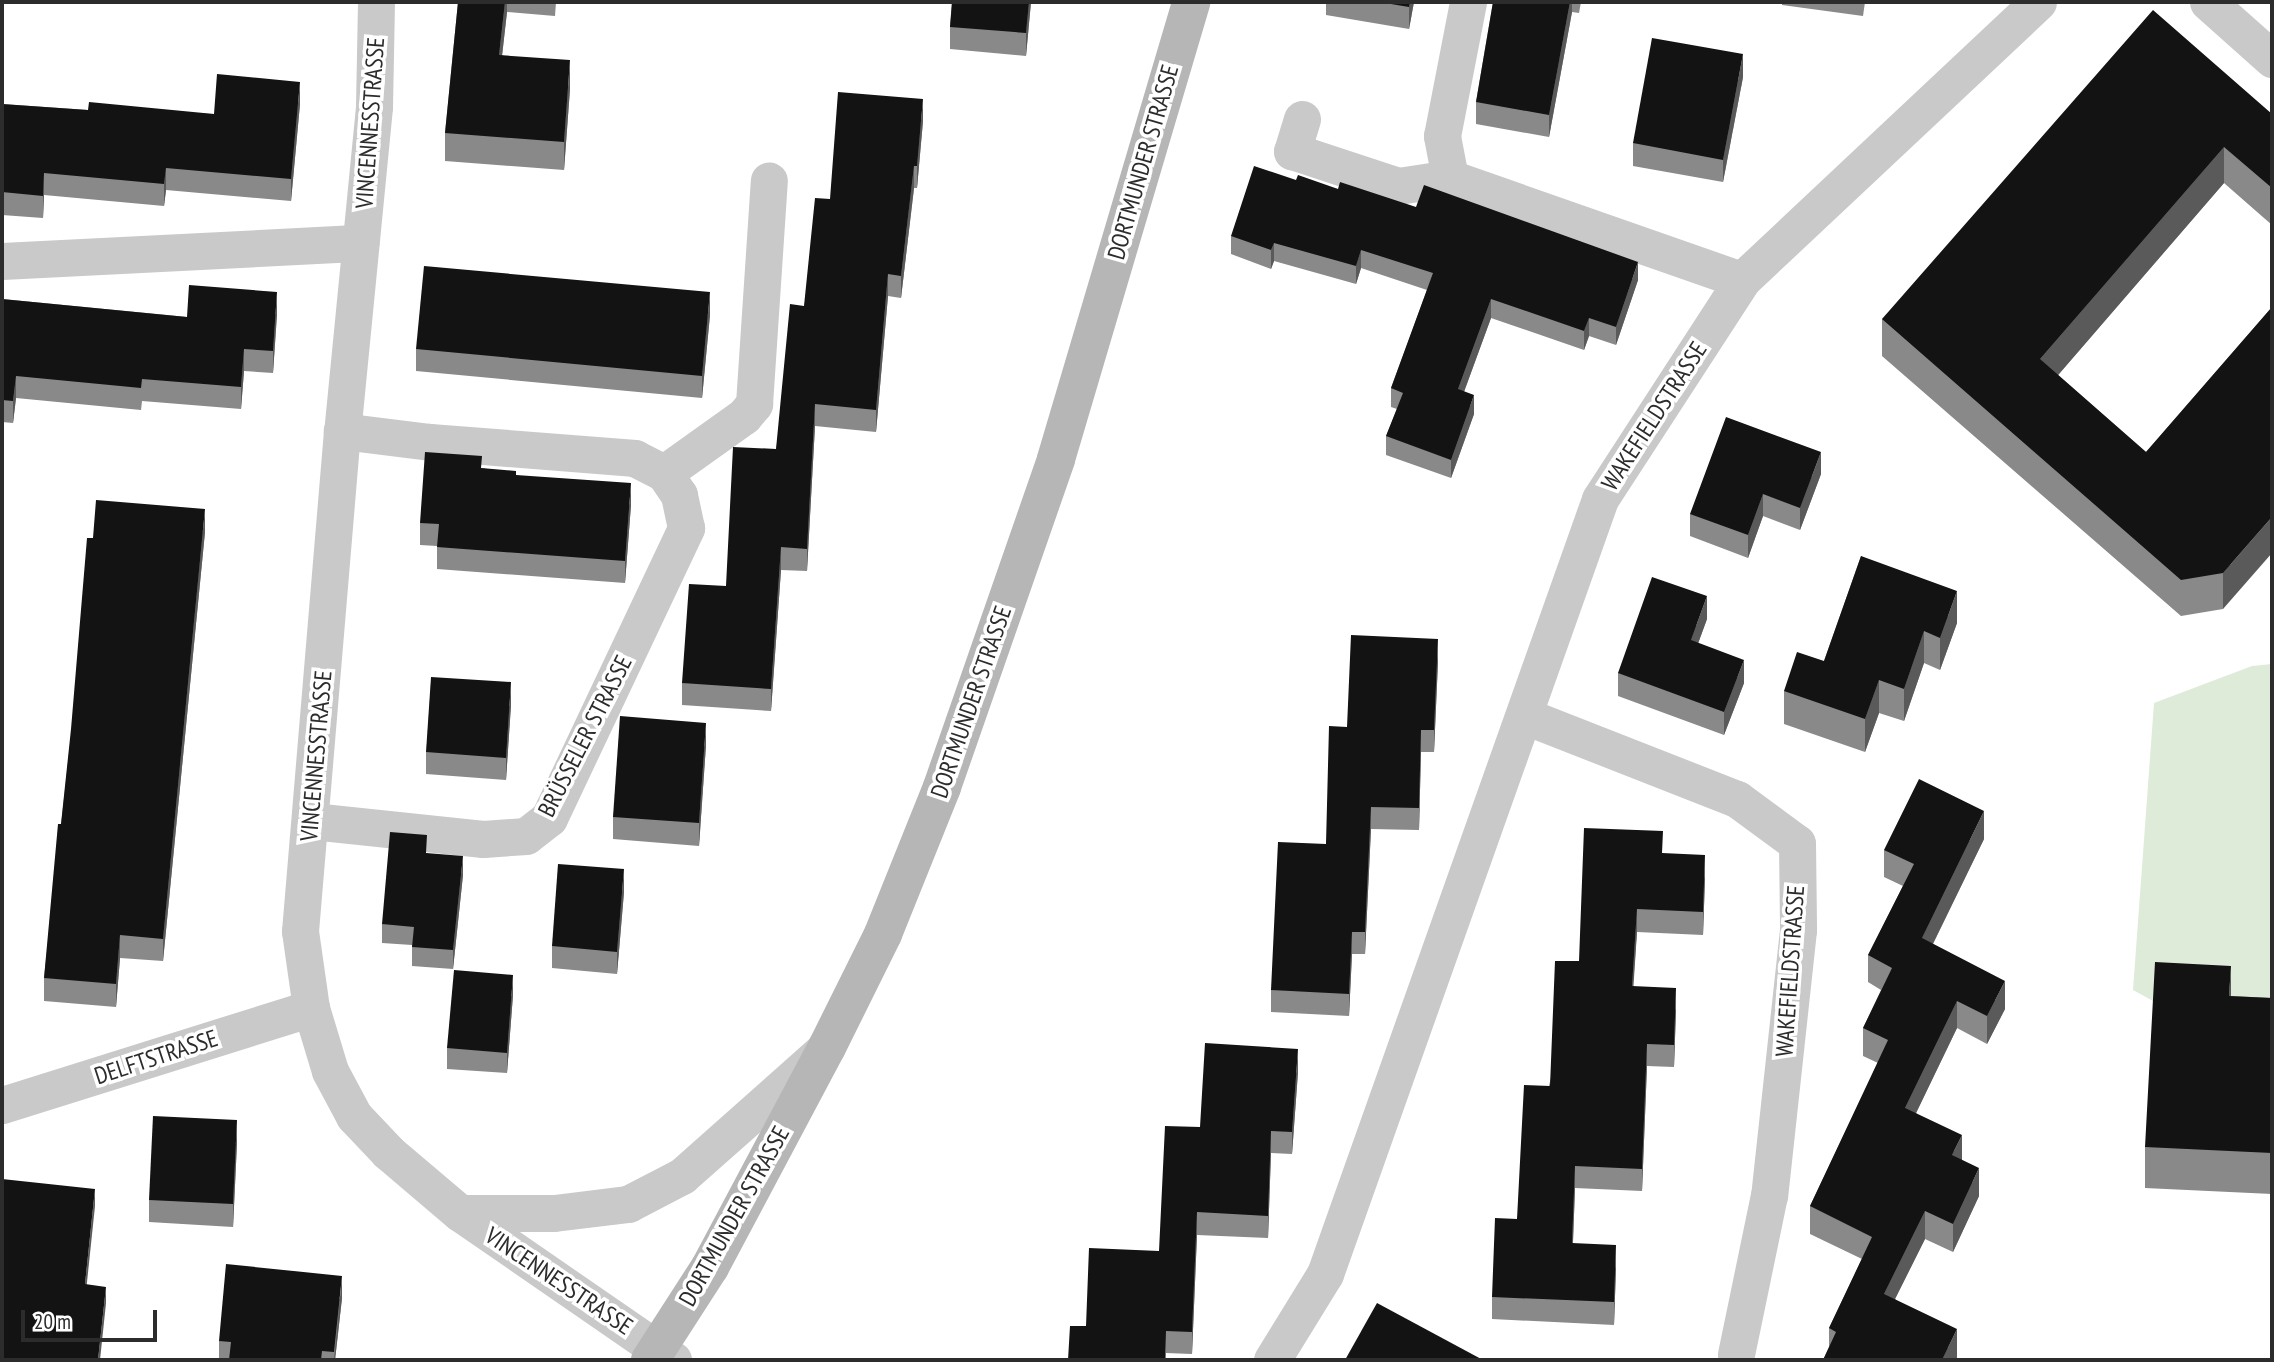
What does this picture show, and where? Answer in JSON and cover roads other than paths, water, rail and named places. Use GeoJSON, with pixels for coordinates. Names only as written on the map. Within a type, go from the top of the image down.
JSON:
{"type":"FeatureCollection","features":[{"type":"Feature","properties":{"kind":"main road","name":"DORTMUNDER STRASSE"},"geometry":{"type":"LineString","coordinates":[[660,1357],[827,1047],[883,934],[942,787],[1056,459],[1191,2]]}},
{"type":"Feature","properties":{"kind":"street","name":"VINCENNESSTRASSE"},"geometry":{"type":"LineString","coordinates":[[376,2],[374,107],[342,431],[312,821],[300,931],[311,1008],[330,1071],[354,1116],[388,1152],[460,1213],[660,1357]]}},
{"type":"Feature","properties":{"kind":"street"},"geometry":{"type":"LineString","coordinates":[[1450,178],[1442,136],[1468,2]]}},
{"type":"Feature","properties":{"kind":"street","name":"WAKEFIELDSTRASSE"},"geometry":{"type":"LineString","coordinates":[[1272,1360],[1325,1274],[1600,499],[1742,281],[2038,2]]}},
{"type":"Feature","properties":{"kind":"street"},"geometry":{"type":"LineString","coordinates":[[2208,2],[2272,59]]}},
{"type":"Feature","properties":{"kind":"street"},"geometry":{"type":"LineString","coordinates":[[1301,119],[1292,151],[1398,186],[1450,178],[1742,281]]}},
{"type":"Feature","properties":{"kind":"street"},"geometry":{"type":"LineString","coordinates":[[342,431],[430,442],[635,458],[664,473],[744,416],[754,404],[769,181]]}},
{"type":"Feature","properties":{"kind":"street","name":"VINCENNESSTRASSE"},"geometry":{"type":"LineString","coordinates":[[2,261],[361,243]]}},
{"type":"Feature","properties":{"kind":"street","name":"BRÜSSELER STRASSE"},"geometry":{"type":"LineString","coordinates":[[312,821],[483,839],[526,836],[549,818],[686,528],[679,495],[664,473]]}},
{"type":"Feature","properties":{"kind":"street","name":"WAKEFIELDSTRASSE"},"geometry":{"type":"LineString","coordinates":[[1525,716],[1737,799],[1797,843],[1798,930],[1769,1195],[1736,1355]]}},
{"type":"Feature","properties":{"kind":"street","name":"DELFTSTRASSE"},"geometry":{"type":"LineString","coordinates":[[2,1105],[311,1008]]}},
{"type":"Feature","properties":{"kind":"street","name":"VINCENNESSTRASSE"},"geometry":{"type":"LineString","coordinates":[[460,1213],[554,1213],[628,1204],[681,1176],[827,1047]]}}]}
